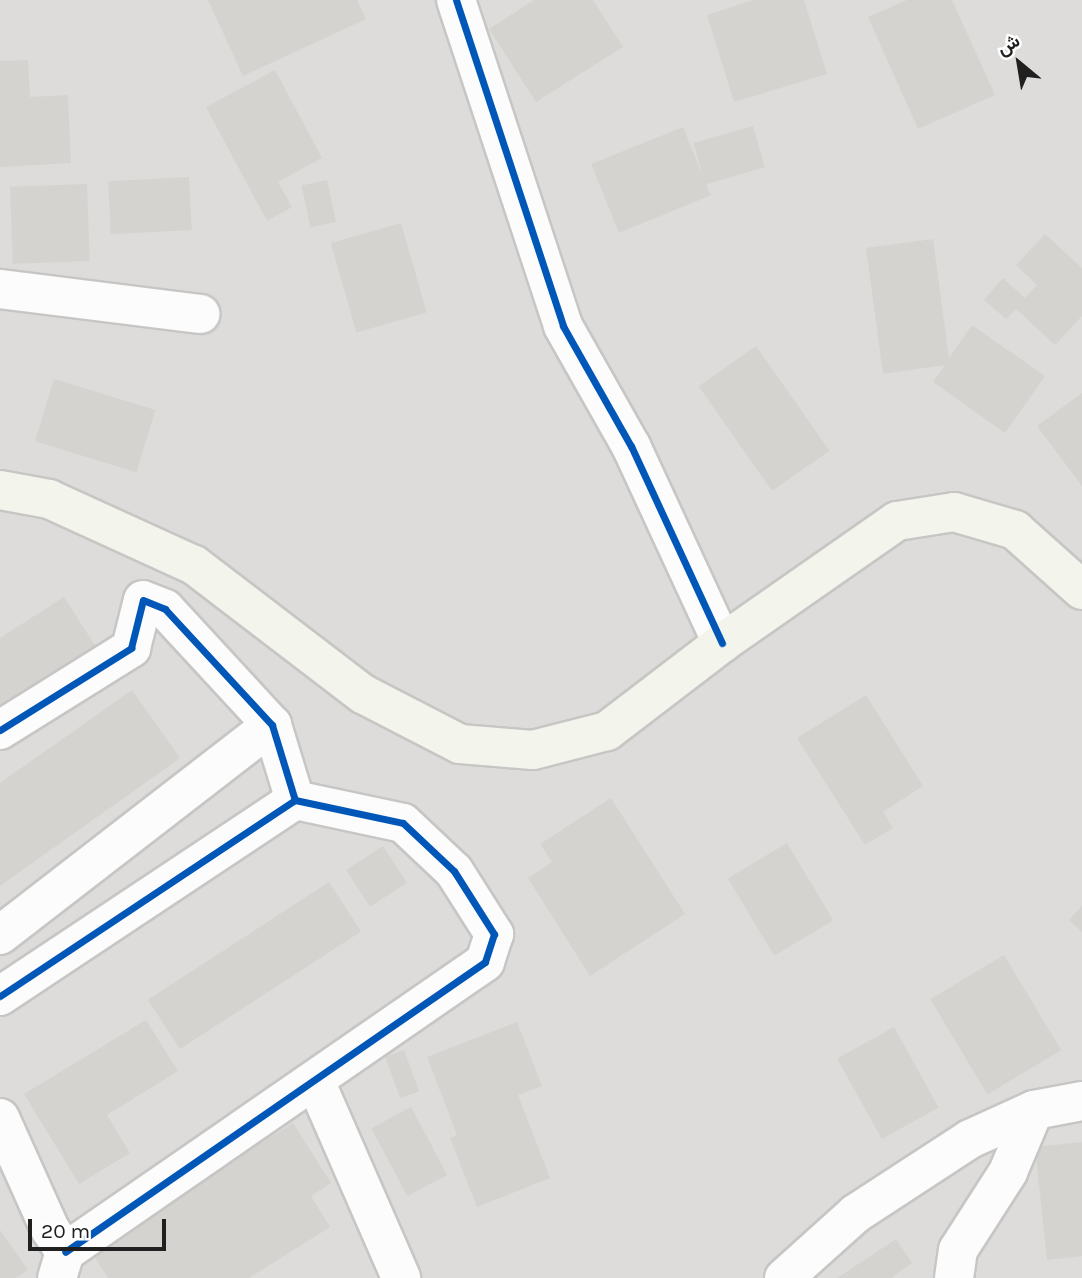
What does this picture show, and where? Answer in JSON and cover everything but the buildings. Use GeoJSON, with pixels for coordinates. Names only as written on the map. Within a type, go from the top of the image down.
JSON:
{"type":"FeatureCollection","features":[{"type":"Feature","properties":{"kind":"main road"},"geometry":{"type":"LineString","coordinates":[[0,490],[49,499],[194,565],[363,694],[460,744],[533,750],[607,731],[722,643],[897,521],[954,512],[1015,530],[1082,590]]}},
{"type":"Feature","properties":{"kind":"street"},"geometry":{"type":"LineString","coordinates":[[456,0],[563,326],[631,446],[722,643]]}},
{"type":"Feature","properties":{"kind":"street"},"geometry":{"type":"LineString","coordinates":[[0,289],[200,314]]}},
{"type":"Feature","properties":{"kind":"street"},"geometry":{"type":"LineString","coordinates":[[0,730],[131,648],[143,600],[165,609],[272,725],[295,800]]}},
{"type":"Feature","properties":{"kind":"street"},"geometry":{"type":"LineString","coordinates":[[0,935],[272,725]]}},
{"type":"Feature","properties":{"kind":"street"},"geometry":{"type":"LineString","coordinates":[[0,996],[295,800],[402,823],[454,871],[494,934],[485,962],[61,1265],[50,1229],[0,1118]]}},
{"type":"Feature","properties":{"kind":"street"},"geometry":{"type":"LineString","coordinates":[[316,1083],[401,1278]]}},
{"type":"Feature","properties":{"kind":"street"},"geometry":{"type":"LineString","coordinates":[[784,1278],[855,1214],[970,1139],[1034,1111],[1082,1101]]}},
{"type":"Feature","properties":{"kind":"street"},"geometry":{"type":"LineString","coordinates":[[954,1278],[958,1250],[1008,1172],[1034,1111]]}},
{"type":"Feature","properties":{"kind":"shaded area"},"geometry":{"type":"Polygon","coordinates":[[[0,0],[1082,0],[1082,1278],[0,1278],[0,0]]]}},
{"type":"Feature","properties":{"kind":"cycle path"},"geometry":{"type":"LineString","coordinates":[[456,0],[563,326],[631,446],[722,643]]}},
{"type":"Feature","properties":{"kind":"cycle path"},"geometry":{"type":"LineString","coordinates":[[0,730],[131,648],[143,600],[165,609],[272,725],[295,800]]}},
{"type":"Feature","properties":{"kind":"cycle path"},"geometry":{"type":"LineString","coordinates":[[0,996],[295,800],[403,823],[454,871],[494,934],[485,962],[65,1252]]}}]}
